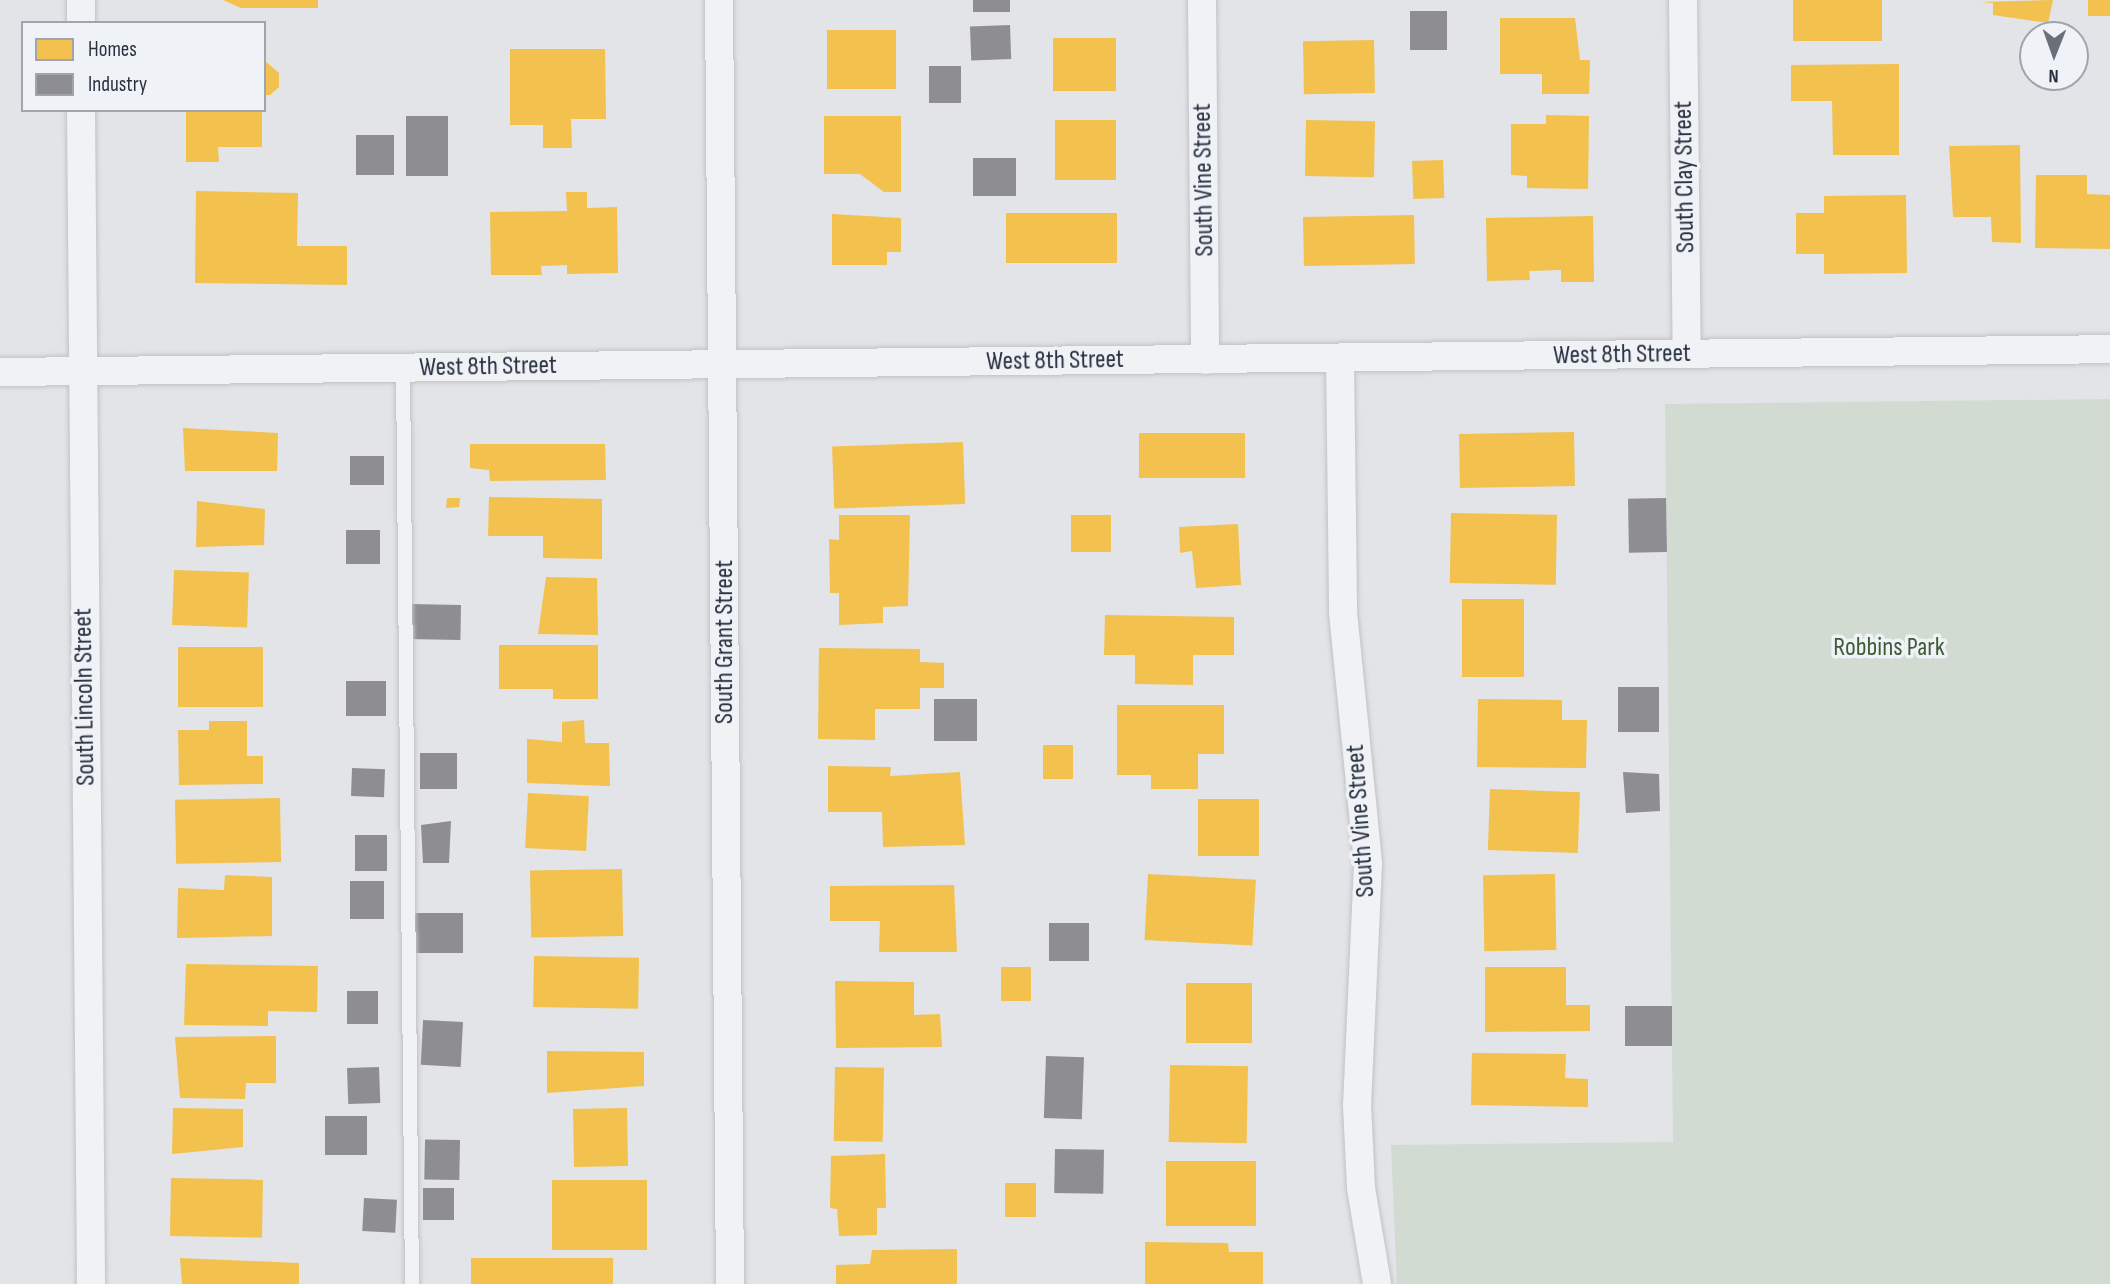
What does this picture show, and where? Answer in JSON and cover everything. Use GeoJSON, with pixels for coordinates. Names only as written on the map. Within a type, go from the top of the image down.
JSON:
{"type":"FeatureCollection","features":[{"type":"Feature","properties":{"kind":"street"},"geometry":{"type":"LineString","coordinates":[[81,0],[81,21]]}},
{"type":"Feature","properties":{"kind":"street","name":"South Grant Street"},"geometry":{"type":"LineString","coordinates":[[719,0],[730,1284]]}},
{"type":"Feature","properties":{"kind":"street","name":"South Vine Street"},"geometry":{"type":"LineString","coordinates":[[1202,0],[1205,360]]}},
{"type":"Feature","properties":{"kind":"street","name":"South Clay Street"},"geometry":{"type":"LineString","coordinates":[[1683,0],[1687,354]]}},
{"type":"Feature","properties":{"kind":"street","name":"South Lincoln Street"},"geometry":{"type":"LineString","coordinates":[[81,112],[81,371],[91,1284]]}},
{"type":"Feature","properties":{"kind":"street","name":"West 8th Street"},"geometry":{"type":"LineString","coordinates":[[0,372],[2110,349]]}},
{"type":"Feature","properties":{"kind":"street","name":"South Vine Street"},"geometry":{"type":"LineString","coordinates":[[1340,358],[1343,612],[1368,864],[1357,1105],[1361,1188],[1377,1284]]}},
{"type":"Feature","properties":{"kind":"lane"},"geometry":{"type":"LineString","coordinates":[[403,368],[412,1284]]}},
{"type":"Feature","properties":{"kind":"green space","name":"Robbins Park"},"geometry":{"type":"Polygon","coordinates":[[[2110,399],[2110,1284],[1397,1284],[1391,1145],[1673,1142],[1665,404],[2110,399]]]}},
{"type":"Feature","properties":{"kind":"building: Homes"},"geometry":{"type":"Polygon","coordinates":[[[223,0],[318,0],[318,8],[241,8],[223,0]]]}},
{"type":"Feature","properties":{"kind":"building: Homes"},"geometry":{"type":"Polygon","coordinates":[[[1793,0],[1882,0],[1882,41],[1793,41],[1793,0]]]}},
{"type":"Feature","properties":{"kind":"building: Homes"},"geometry":{"type":"Polygon","coordinates":[[[2053,0],[2048,21],[1993,15],[1993,3],[1981,2],[2053,0]]]}},
{"type":"Feature","properties":{"kind":"building: Homes"},"geometry":{"type":"Polygon","coordinates":[[[2088,0],[2110,0],[2110,16],[2088,16],[2088,0]]]}},
{"type":"Feature","properties":{"kind":"building: Homes"},"geometry":{"type":"Polygon","coordinates":[[[1500,18],[1575,18],[1580,60],[1590,60],[1589,94],[1542,94],[1542,74],[1500,74],[1500,18]]]}},
{"type":"Feature","properties":{"kind":"building: Homes"},"geometry":{"type":"Polygon","coordinates":[[[827,30],[896,30],[896,89],[827,89],[827,30]]]}},
{"type":"Feature","properties":{"kind":"building: Homes"},"geometry":{"type":"Polygon","coordinates":[[[1053,38],[1116,38],[1116,91],[1053,91],[1053,38]]]}},
{"type":"Feature","properties":{"kind":"building: Homes"},"geometry":{"type":"Polygon","coordinates":[[[1374,40],[1375,93],[1304,94],[1303,41],[1374,40]]]}},
{"type":"Feature","properties":{"kind":"building: Homes"},"geometry":{"type":"Polygon","coordinates":[[[510,49],[605,49],[606,119],[571,119],[572,148],[543,148],[543,125],[510,125],[510,49]]]}},
{"type":"Feature","properties":{"kind":"building: Homes"},"geometry":{"type":"Polygon","coordinates":[[[266,62],[279,73],[279,87],[266,95],[266,62]]]}},
{"type":"Feature","properties":{"kind":"building: Homes"},"geometry":{"type":"Polygon","coordinates":[[[1899,64],[1899,155],[1833,155],[1832,101],[1791,101],[1791,65],[1899,64]]]}},
{"type":"Feature","properties":{"kind":"building: Homes"},"geometry":{"type":"Polygon","coordinates":[[[186,112],[262,112],[262,147],[218,147],[219,162],[186,162],[186,112]]]}},
{"type":"Feature","properties":{"kind":"building: Homes"},"geometry":{"type":"Polygon","coordinates":[[[1546,115],[1589,116],[1588,189],[1527,188],[1527,176],[1511,175],[1511,124],[1546,124],[1546,115]]]}},
{"type":"Feature","properties":{"kind":"building: Homes"},"geometry":{"type":"Polygon","coordinates":[[[824,116],[901,116],[901,192],[884,192],[860,174],[824,174],[824,116]]]}},
{"type":"Feature","properties":{"kind":"building: Homes"},"geometry":{"type":"Polygon","coordinates":[[[1055,120],[1116,120],[1116,180],[1055,180],[1055,120]]]}},
{"type":"Feature","properties":{"kind":"building: Homes"},"geometry":{"type":"Polygon","coordinates":[[[1306,120],[1375,121],[1374,177],[1305,176],[1306,120]]]}},
{"type":"Feature","properties":{"kind":"building: Homes"},"geometry":{"type":"Polygon","coordinates":[[[2020,145],[2021,243],[1992,242],[1991,217],[1953,217],[1949,146],[2020,145]]]}},
{"type":"Feature","properties":{"kind":"building: Homes"},"geometry":{"type":"Polygon","coordinates":[[[1443,160],[1444,198],[1413,199],[1412,161],[1443,160]]]}},
{"type":"Feature","properties":{"kind":"building: Homes"},"geometry":{"type":"Polygon","coordinates":[[[2036,175],[2087,175],[2087,194],[2110,195],[2110,249],[2035,248],[2036,175]]]}},
{"type":"Feature","properties":{"kind":"building: Homes"},"geometry":{"type":"Polygon","coordinates":[[[196,191],[298,193],[297,246],[347,246],[347,285],[195,283],[196,191]]]}},
{"type":"Feature","properties":{"kind":"building: Homes"},"geometry":{"type":"Polygon","coordinates":[[[566,192],[587,192],[587,208],[617,207],[618,273],[567,274],[567,265],[541,266],[542,275],[491,275],[490,212],[567,211],[566,192]]]}},
{"type":"Feature","properties":{"kind":"building: Homes"},"geometry":{"type":"Polygon","coordinates":[[[1906,195],[1907,273],[1824,274],[1824,254],[1796,254],[1796,213],[1824,213],[1824,196],[1906,195]]]}},
{"type":"Feature","properties":{"kind":"building: Homes"},"geometry":{"type":"Polygon","coordinates":[[[1006,213],[1117,213],[1117,263],[1006,263],[1006,213]]]}},
{"type":"Feature","properties":{"kind":"building: Homes"},"geometry":{"type":"Polygon","coordinates":[[[832,214],[901,218],[901,252],[887,252],[887,265],[832,265],[832,214]]]}},
{"type":"Feature","properties":{"kind":"building: Homes"},"geometry":{"type":"Polygon","coordinates":[[[1414,215],[1415,264],[1304,266],[1303,217],[1414,215]]]}},
{"type":"Feature","properties":{"kind":"building: Homes"},"geometry":{"type":"Polygon","coordinates":[[[1593,216],[1594,282],[1561,282],[1561,270],[1529,271],[1530,280],[1487,281],[1486,218],[1593,216]]]}},
{"type":"Feature","properties":{"kind":"building: Homes"},"geometry":{"type":"Polygon","coordinates":[[[183,428],[278,433],[277,471],[185,471],[183,428]]]}},
{"type":"Feature","properties":{"kind":"building: Homes"},"geometry":{"type":"Polygon","coordinates":[[[1574,432],[1575,486],[1460,488],[1459,434],[1574,432]]]}},
{"type":"Feature","properties":{"kind":"building: Homes"},"geometry":{"type":"Polygon","coordinates":[[[1139,433],[1245,433],[1245,478],[1139,478],[1139,433]]]}},
{"type":"Feature","properties":{"kind":"building: Homes"},"geometry":{"type":"Polygon","coordinates":[[[963,442],[965,504],[834,509],[832,447],[963,442]]]}},
{"type":"Feature","properties":{"kind":"building: Homes"},"geometry":{"type":"Polygon","coordinates":[[[470,444],[605,444],[606,480],[490,481],[489,470],[470,468],[470,444]]]}},
{"type":"Feature","properties":{"kind":"building: Homes"},"geometry":{"type":"Polygon","coordinates":[[[489,497],[602,499],[602,559],[543,558],[543,536],[488,536],[489,497]]]}},
{"type":"Feature","properties":{"kind":"building: Homes"},"geometry":{"type":"Polygon","coordinates":[[[447,498],[460,498],[459,507],[446,508],[447,498]]]}},
{"type":"Feature","properties":{"kind":"building: Homes"},"geometry":{"type":"Polygon","coordinates":[[[197,501],[265,509],[264,545],[196,547],[197,501]]]}},
{"type":"Feature","properties":{"kind":"building: Homes"},"geometry":{"type":"Polygon","coordinates":[[[1451,513],[1557,515],[1556,585],[1450,583],[1451,513]]]}},
{"type":"Feature","properties":{"kind":"building: Homes"},"geometry":{"type":"Polygon","coordinates":[[[839,515],[910,515],[908,606],[883,607],[883,623],[839,625],[839,593],[830,593],[829,539],[839,540],[839,515]]]}},
{"type":"Feature","properties":{"kind":"building: Homes"},"geometry":{"type":"Polygon","coordinates":[[[1071,515],[1111,515],[1111,552],[1071,552],[1071,515]]]}},
{"type":"Feature","properties":{"kind":"building: Homes"},"geometry":{"type":"Polygon","coordinates":[[[1238,524],[1241,585],[1196,588],[1192,551],[1180,553],[1179,527],[1238,524]]]}},
{"type":"Feature","properties":{"kind":"building: Homes"},"geometry":{"type":"Polygon","coordinates":[[[174,570],[249,573],[247,628],[172,625],[174,570]]]}},
{"type":"Feature","properties":{"kind":"building: Homes"},"geometry":{"type":"Polygon","coordinates":[[[546,577],[597,578],[598,635],[538,634],[546,577]]]}},
{"type":"Feature","properties":{"kind":"building: Homes"},"geometry":{"type":"Polygon","coordinates":[[[1462,599],[1524,599],[1524,677],[1462,677],[1462,599]]]}},
{"type":"Feature","properties":{"kind":"building: Homes"},"geometry":{"type":"Polygon","coordinates":[[[1105,615],[1234,617],[1234,655],[1193,655],[1193,685],[1135,684],[1135,655],[1104,655],[1105,615]]]}},
{"type":"Feature","properties":{"kind":"building: Homes"},"geometry":{"type":"Polygon","coordinates":[[[499,645],[598,645],[598,699],[553,699],[553,689],[499,689],[499,645]]]}},
{"type":"Feature","properties":{"kind":"building: Homes"},"geometry":{"type":"Polygon","coordinates":[[[178,647],[263,647],[263,707],[178,707],[178,647]]]}},
{"type":"Feature","properties":{"kind":"building: Homes"},"geometry":{"type":"Polygon","coordinates":[[[819,648],[920,649],[920,662],[944,663],[944,688],[920,688],[920,709],[875,709],[875,740],[818,739],[819,648]]]}},
{"type":"Feature","properties":{"kind":"building: Homes"},"geometry":{"type":"Polygon","coordinates":[[[1478,699],[1562,700],[1562,720],[1587,720],[1586,768],[1477,767],[1478,699]]]}},
{"type":"Feature","properties":{"kind":"building: Homes"},"geometry":{"type":"Polygon","coordinates":[[[1117,705],[1224,705],[1224,754],[1198,754],[1198,789],[1151,789],[1151,775],[1117,775],[1117,705]]]}},
{"type":"Feature","properties":{"kind":"building: Homes"},"geometry":{"type":"Polygon","coordinates":[[[584,720],[585,743],[609,743],[610,786],[527,783],[527,739],[562,742],[562,722],[584,720]]]}},
{"type":"Feature","properties":{"kind":"building: Homes"},"geometry":{"type":"Polygon","coordinates":[[[209,721],[247,721],[247,756],[263,756],[263,784],[179,785],[178,730],[209,730],[209,721]]]}},
{"type":"Feature","properties":{"kind":"building: Homes"},"geometry":{"type":"Polygon","coordinates":[[[1043,745],[1073,745],[1073,779],[1043,779],[1043,745]]]}},
{"type":"Feature","properties":{"kind":"building: Homes"},"geometry":{"type":"Polygon","coordinates":[[[828,766],[891,767],[890,776],[960,772],[965,845],[883,847],[882,812],[828,812],[828,766]]]}},
{"type":"Feature","properties":{"kind":"building: Homes"},"geometry":{"type":"Polygon","coordinates":[[[1490,789],[1580,792],[1578,853],[1488,850],[1490,789]]]}},
{"type":"Feature","properties":{"kind":"building: Homes"},"geometry":{"type":"Polygon","coordinates":[[[528,793],[589,796],[586,851],[525,848],[528,793]]]}},
{"type":"Feature","properties":{"kind":"building: Homes"},"geometry":{"type":"Polygon","coordinates":[[[280,798],[281,862],[176,864],[175,800],[280,798]]]}},
{"type":"Feature","properties":{"kind":"building: Homes"},"geometry":{"type":"Polygon","coordinates":[[[1198,799],[1259,799],[1259,856],[1198,856],[1198,799]]]}},
{"type":"Feature","properties":{"kind":"building: Homes"},"geometry":{"type":"Polygon","coordinates":[[[622,869],[623,936],[531,938],[530,871],[622,869]]]}},
{"type":"Feature","properties":{"kind":"building: Homes"},"geometry":{"type":"Polygon","coordinates":[[[1148,874],[1256,880],[1252,946],[1145,940],[1148,874]]]}},
{"type":"Feature","properties":{"kind":"building: Homes"},"geometry":{"type":"Polygon","coordinates":[[[1555,874],[1556,950],[1484,951],[1483,875],[1555,874]]]}},
{"type":"Feature","properties":{"kind":"building: Homes"},"geometry":{"type":"Polygon","coordinates":[[[225,875],[272,877],[272,936],[177,938],[178,888],[224,890],[225,875]]]}},
{"type":"Feature","properties":{"kind":"building: Homes"},"geometry":{"type":"Polygon","coordinates":[[[954,885],[957,952],[879,952],[880,921],[830,921],[830,886],[954,885]]]}},
{"type":"Feature","properties":{"kind":"building: Homes"},"geometry":{"type":"Polygon","coordinates":[[[534,956],[639,958],[638,1009],[533,1007],[534,956]]]}},
{"type":"Feature","properties":{"kind":"building: Homes"},"geometry":{"type":"Polygon","coordinates":[[[186,964],[318,966],[317,1012],[268,1011],[268,1026],[184,1025],[186,964]]]}},
{"type":"Feature","properties":{"kind":"building: Homes"},"geometry":{"type":"Polygon","coordinates":[[[1001,967],[1031,967],[1031,1001],[1001,1001],[1001,967]]]}},
{"type":"Feature","properties":{"kind":"building: Homes"},"geometry":{"type":"Polygon","coordinates":[[[1485,967],[1566,967],[1566,1005],[1590,1005],[1590,1031],[1485,1032],[1485,967]]]}},
{"type":"Feature","properties":{"kind":"building: Homes"},"geometry":{"type":"Polygon","coordinates":[[[835,981],[914,982],[914,1015],[940,1014],[942,1047],[836,1048],[835,981]]]}},
{"type":"Feature","properties":{"kind":"building: Homes"},"geometry":{"type":"Polygon","coordinates":[[[1186,983],[1252,983],[1252,1043],[1186,1043],[1186,983]]]}},
{"type":"Feature","properties":{"kind":"building: Homes"},"geometry":{"type":"Polygon","coordinates":[[[276,1036],[276,1083],[246,1083],[245,1099],[180,1098],[175,1037],[276,1036]]]}},
{"type":"Feature","properties":{"kind":"building: Homes"},"geometry":{"type":"Polygon","coordinates":[[[547,1051],[644,1052],[644,1086],[547,1093],[547,1051]]]}},
{"type":"Feature","properties":{"kind":"building: Homes"},"geometry":{"type":"Polygon","coordinates":[[[1472,1053],[1566,1054],[1565,1078],[1588,1079],[1588,1107],[1471,1105],[1472,1053]]]}},
{"type":"Feature","properties":{"kind":"building: Homes"},"geometry":{"type":"Polygon","coordinates":[[[1170,1065],[1248,1066],[1247,1143],[1169,1142],[1170,1065]]]}},
{"type":"Feature","properties":{"kind":"building: Homes"},"geometry":{"type":"Polygon","coordinates":[[[835,1067],[884,1068],[883,1142],[834,1141],[835,1067]]]}},
{"type":"Feature","properties":{"kind":"building: Homes"},"geometry":{"type":"Polygon","coordinates":[[[173,1108],[243,1109],[243,1147],[172,1154],[173,1108]]]}},
{"type":"Feature","properties":{"kind":"building: Homes"},"geometry":{"type":"Polygon","coordinates":[[[627,1108],[628,1166],[574,1167],[573,1109],[627,1108]]]}},
{"type":"Feature","properties":{"kind":"building: Homes"},"geometry":{"type":"Polygon","coordinates":[[[885,1154],[886,1208],[877,1208],[877,1235],[839,1236],[837,1209],[830,1208],[831,1156],[885,1154]]]}},
{"type":"Feature","properties":{"kind":"building: Homes"},"geometry":{"type":"Polygon","coordinates":[[[1166,1161],[1256,1161],[1256,1226],[1166,1226],[1166,1161]]]}},
{"type":"Feature","properties":{"kind":"building: Homes"},"geometry":{"type":"Polygon","coordinates":[[[171,1178],[263,1180],[262,1238],[170,1236],[171,1178]]]}},
{"type":"Feature","properties":{"kind":"building: Homes"},"geometry":{"type":"Polygon","coordinates":[[[552,1180],[647,1180],[647,1250],[552,1250],[552,1180]]]}},
{"type":"Feature","properties":{"kind":"building: Homes"},"geometry":{"type":"Polygon","coordinates":[[[1005,1183],[1036,1183],[1036,1217],[1005,1217],[1005,1183]]]}},
{"type":"Feature","properties":{"kind":"building: Homes"},"geometry":{"type":"Polygon","coordinates":[[[1145,1242],[1228,1243],[1229,1252],[1263,1252],[1263,1284],[1145,1284],[1145,1242]]]}},
{"type":"Feature","properties":{"kind":"building: Homes"},"geometry":{"type":"Polygon","coordinates":[[[957,1249],[957,1284],[836,1284],[836,1265],[870,1264],[872,1250],[957,1249]]]}},
{"type":"Feature","properties":{"kind":"building: Homes"},"geometry":{"type":"Polygon","coordinates":[[[180,1258],[299,1263],[299,1284],[182,1284],[180,1258]]]}},
{"type":"Feature","properties":{"kind":"building: Homes"},"geometry":{"type":"Polygon","coordinates":[[[471,1258],[613,1258],[613,1284],[471,1284],[471,1258]]]}},
{"type":"Feature","properties":{"kind":"building: Industry"},"geometry":{"type":"Polygon","coordinates":[[[973,0],[1010,0],[1010,12],[973,12],[973,0]]]}},
{"type":"Feature","properties":{"kind":"building: Industry"},"geometry":{"type":"Polygon","coordinates":[[[1410,11],[1447,11],[1447,50],[1410,50],[1410,11]]]}},
{"type":"Feature","properties":{"kind":"building: Industry"},"geometry":{"type":"Polygon","coordinates":[[[1010,25],[1011,59],[971,60],[970,26],[1010,25]]]}},
{"type":"Feature","properties":{"kind":"building: Industry"},"geometry":{"type":"Polygon","coordinates":[[[929,66],[961,66],[961,103],[929,103],[929,66]]]}},
{"type":"Feature","properties":{"kind":"building: Industry"},"geometry":{"type":"Polygon","coordinates":[[[406,116],[448,116],[448,176],[406,176],[406,116]]]}},
{"type":"Feature","properties":{"kind":"building: Industry"},"geometry":{"type":"Polygon","coordinates":[[[356,135],[394,135],[394,175],[356,175],[356,135]]]}},
{"type":"Feature","properties":{"kind":"building: Industry"},"geometry":{"type":"Polygon","coordinates":[[[973,158],[1016,158],[1016,196],[973,196],[973,158]]]}},
{"type":"Feature","properties":{"kind":"building: Industry"},"geometry":{"type":"Polygon","coordinates":[[[350,456],[384,456],[384,485],[350,485],[350,456]]]}},
{"type":"Feature","properties":{"kind":"building: Industry"},"geometry":{"type":"Polygon","coordinates":[[[1666,498],[1667,552],[1629,553],[1628,499],[1666,498]]]}},
{"type":"Feature","properties":{"kind":"building: Industry"},"geometry":{"type":"Polygon","coordinates":[[[346,530],[380,530],[380,564],[346,564],[346,530]]]}},
{"type":"Feature","properties":{"kind":"building: Industry"},"geometry":{"type":"Polygon","coordinates":[[[409,604],[461,605],[460,640],[408,639],[409,604]]]}},
{"type":"Feature","properties":{"kind":"building: Industry"},"geometry":{"type":"Polygon","coordinates":[[[346,681],[386,681],[386,716],[346,716],[346,681]]]}},
{"type":"Feature","properties":{"kind":"building: Industry"},"geometry":{"type":"Polygon","coordinates":[[[1618,687],[1659,687],[1659,732],[1618,732],[1618,687]]]}},
{"type":"Feature","properties":{"kind":"building: Industry"},"geometry":{"type":"Polygon","coordinates":[[[934,699],[977,699],[977,741],[934,741],[934,699]]]}},
{"type":"Feature","properties":{"kind":"building: Industry"},"geometry":{"type":"Polygon","coordinates":[[[420,753],[457,753],[457,789],[420,789],[420,753]]]}},
{"type":"Feature","properties":{"kind":"building: Industry"},"geometry":{"type":"Polygon","coordinates":[[[352,768],[385,769],[384,797],[351,796],[352,768]]]}},
{"type":"Feature","properties":{"kind":"building: Industry"},"geometry":{"type":"Polygon","coordinates":[[[1623,772],[1659,774],[1660,811],[1626,813],[1623,772]]]}},
{"type":"Feature","properties":{"kind":"building: Industry"},"geometry":{"type":"Polygon","coordinates":[[[451,821],[449,863],[423,863],[421,825],[451,821]]]}},
{"type":"Feature","properties":{"kind":"building: Industry"},"geometry":{"type":"Polygon","coordinates":[[[355,835],[387,835],[387,871],[355,871],[355,835]]]}},
{"type":"Feature","properties":{"kind":"building: Industry"},"geometry":{"type":"Polygon","coordinates":[[[350,881],[384,881],[384,919],[350,919],[350,881]]]}},
{"type":"Feature","properties":{"kind":"building: Industry"},"geometry":{"type":"Polygon","coordinates":[[[415,913],[463,913],[463,953],[415,953],[415,913]]]}},
{"type":"Feature","properties":{"kind":"building: Industry"},"geometry":{"type":"Polygon","coordinates":[[[1049,923],[1089,923],[1089,961],[1049,961],[1049,923]]]}},
{"type":"Feature","properties":{"kind":"building: Industry"},"geometry":{"type":"Polygon","coordinates":[[[347,991],[378,991],[378,1024],[347,1024],[347,991]]]}},
{"type":"Feature","properties":{"kind":"building: Industry"},"geometry":{"type":"Polygon","coordinates":[[[1625,1006],[1672,1006],[1672,1046],[1625,1046],[1625,1006]]]}},
{"type":"Feature","properties":{"kind":"building: Industry"},"geometry":{"type":"Polygon","coordinates":[[[423,1020],[463,1022],[461,1067],[421,1065],[423,1020]]]}},
{"type":"Feature","properties":{"kind":"building: Industry"},"geometry":{"type":"Polygon","coordinates":[[[1046,1056],[1084,1057],[1082,1119],[1044,1118],[1046,1056]]]}},
{"type":"Feature","properties":{"kind":"building: Industry"},"geometry":{"type":"Polygon","coordinates":[[[379,1067],[380,1103],[348,1104],[347,1068],[379,1067]]]}},
{"type":"Feature","properties":{"kind":"building: Industry"},"geometry":{"type":"Polygon","coordinates":[[[325,1116],[367,1116],[367,1155],[325,1155],[325,1116]]]}},
{"type":"Feature","properties":{"kind":"building: Industry"},"geometry":{"type":"Polygon","coordinates":[[[425,1139],[460,1140],[459,1180],[424,1179],[425,1139]]]}},
{"type":"Feature","properties":{"kind":"building: Industry"},"geometry":{"type":"Polygon","coordinates":[[[1055,1149],[1104,1150],[1103,1194],[1054,1193],[1055,1149]]]}},
{"type":"Feature","properties":{"kind":"building: Industry"},"geometry":{"type":"Polygon","coordinates":[[[423,1188],[454,1188],[454,1220],[423,1220],[423,1188]]]}},
{"type":"Feature","properties":{"kind":"building: Industry"},"geometry":{"type":"Polygon","coordinates":[[[364,1198],[397,1200],[395,1233],[362,1231],[364,1198]]]}}]}
